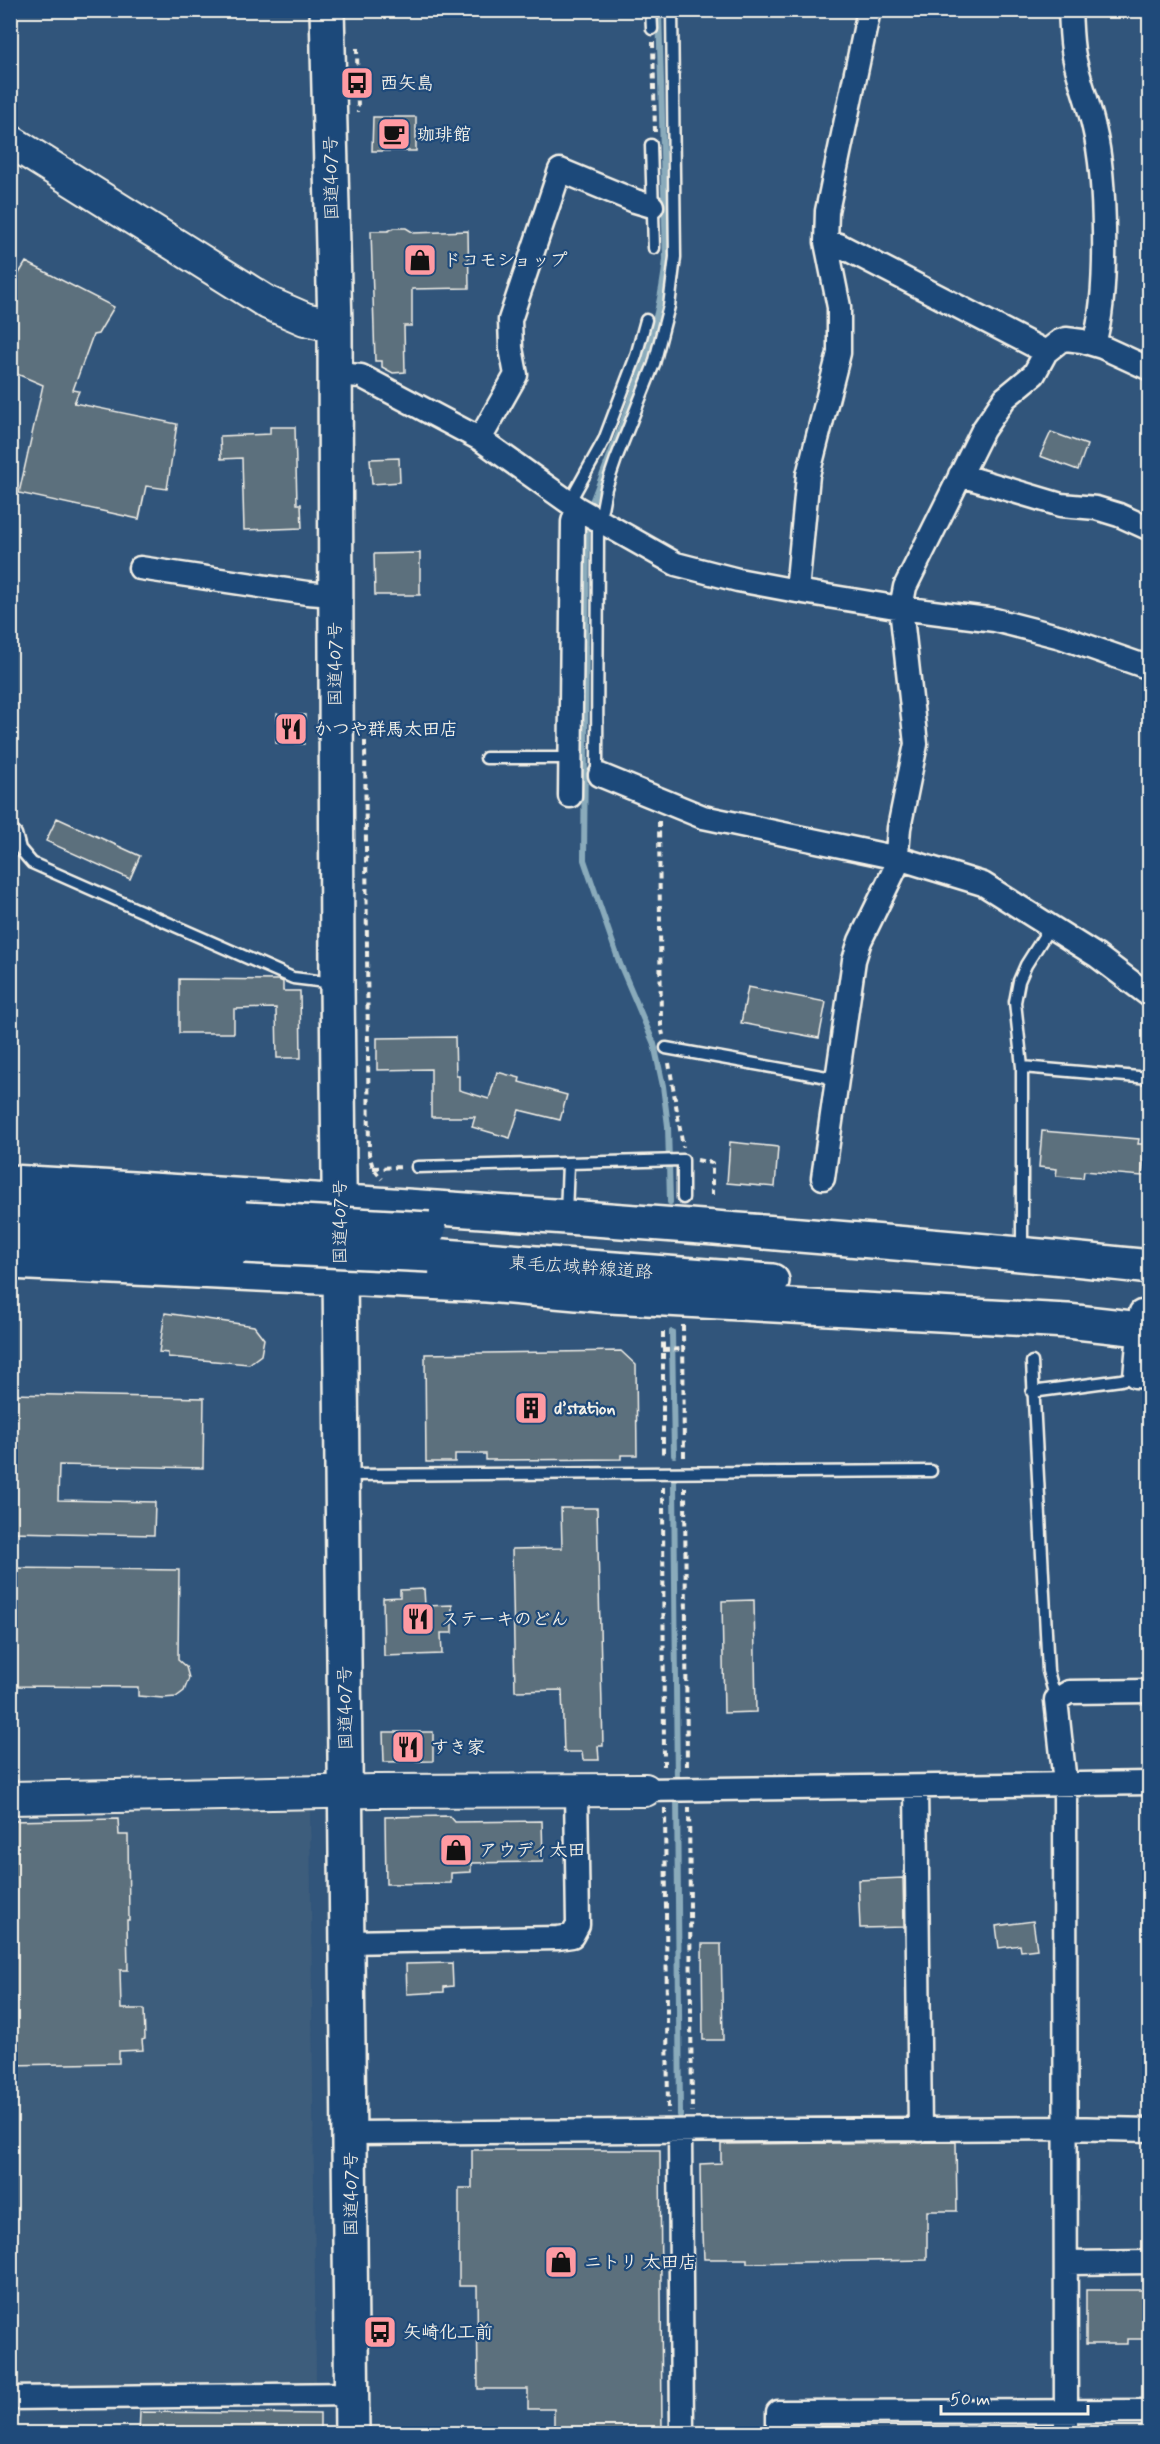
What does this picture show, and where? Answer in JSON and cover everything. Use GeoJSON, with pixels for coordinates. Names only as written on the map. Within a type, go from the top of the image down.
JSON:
{"type":"FeatureCollection","features":[{"type":"Feature","properties":{"kind":"highway","name":"国道407号"},"geometry":{"type":"LineString","coordinates":[[327,10],[334,326],[341,1475],[352,2433]]}},
{"type":"Feature","properties":{"kind":"highway"},"geometry":{"type":"LineString","coordinates":[[10,1182],[339,1200],[1021,1253],[1149,1267]]}},
{"type":"Feature","properties":{"kind":"highway","name":"東毛広域幹線道路"},"geometry":{"type":"LineString","coordinates":[[10,1210],[245,1233],[429,1242],[1061,1303],[1146,1314]]}},
{"type":"Feature","properties":{"kind":"highway","name":"東毛広域幹線道路"},"geometry":{"type":"LineString","coordinates":[[10,1235],[245,1233]]}},
{"type":"Feature","properties":{"kind":"highway"},"geometry":{"type":"LineString","coordinates":[[10,1262],[487,1285],[610,1296],[1067,1322],[1146,1314]]}},
{"type":"Feature","properties":{"kind":"street"},"geometry":{"type":"LineString","coordinates":[[797,591],[808,475],[839,353],[839,307],[826,242],[826,211],[869,10]]}},
{"type":"Feature","properties":{"kind":"street"},"geometry":{"type":"LineString","coordinates":[[1070,10],[1074,55],[1094,128],[1101,172],[1103,259],[1098,332],[1094,344]]}},
{"type":"Feature","properties":{"kind":"street"},"geometry":{"type":"LineString","coordinates":[[10,141],[268,303],[305,319],[334,326]]}},
{"type":"Feature","properties":{"kind":"street"},"geometry":{"type":"LineString","coordinates":[[480,440],[516,375],[511,348],[510,320],[560,170],[652,206]]}},
{"type":"Feature","properties":{"kind":"street"},"geometry":{"type":"LineString","coordinates":[[826,242],[839,246],[1046,352]]}},
{"type":"Feature","properties":{"kind":"street"},"geometry":{"type":"LineString","coordinates":[[823,1178],[854,960],[860,941],[896,867],[899,828],[916,744],[901,608],[905,587],[960,475],[996,409],[1035,374],[1046,352],[1066,339],[1094,344],[1149,369]]}},
{"type":"Feature","properties":{"kind":"street"},"geometry":{"type":"LineString","coordinates":[[334,374],[361,376],[480,440],[573,506],[676,564],[738,580],[797,591],[995,620],[1061,636],[1149,668]]}},
{"type":"Feature","properties":{"kind":"street"},"geometry":{"type":"LineString","coordinates":[[960,475],[1061,505],[1096,508],[1119,515],[1149,529]]}},
{"type":"Feature","properties":{"kind":"street"},"geometry":{"type":"LineString","coordinates":[[570,796],[573,506]]}},
{"type":"Feature","properties":{"kind":"street"},"geometry":{"type":"LineString","coordinates":[[140,568],[334,595]]}},
{"type":"Feature","properties":{"kind":"street"},"geometry":{"type":"LineString","coordinates":[[600,775],[703,817],[898,858],[984,884],[1097,956],[1149,996]]}},
{"type":"Feature","properties":{"kind":"street"},"geometry":{"type":"LineString","coordinates":[[1142,1377],[1146,1314]]}},
{"type":"Feature","properties":{"kind":"street"},"geometry":{"type":"LineString","coordinates":[[1066,2433],[1065,1783],[1056,1700],[1069,1692],[1149,1691]]}},
{"type":"Feature","properties":{"kind":"street"},"geometry":{"type":"LineString","coordinates":[[10,1798],[1149,1783]]}},
{"type":"Feature","properties":{"kind":"street"},"geometry":{"type":"LineString","coordinates":[[916,1787],[920,2130]]}},
{"type":"Feature","properties":{"kind":"street"},"geometry":{"type":"LineString","coordinates":[[348,1942],[572,1936],[578,1925],[576,1791]]}},
{"type":"Feature","properties":{"kind":"street"},"geometry":{"type":"LineString","coordinates":[[350,2133],[680,2121],[920,2130],[1065,2128],[1149,2130]]}},
{"type":"Feature","properties":{"kind":"street"},"geometry":{"type":"LineString","coordinates":[[680,2121],[682,2433]]}},
{"type":"Feature","properties":{"kind":"street"},"geometry":{"type":"LineString","coordinates":[[1066,2263],[1149,2262]]}},
{"type":"Feature","properties":{"kind":"street"},"geometry":{"type":"LineString","coordinates":[[10,2398],[352,2394]]}},
{"type":"Feature","properties":{"kind":"street"},"geometry":{"type":"LineString","coordinates":[[778,2433],[778,2412],[920,2423],[1066,2411],[1149,2410]]}},
{"type":"Feature","properties":{"kind":"lane"},"geometry":{"type":"LineString","coordinates":[[651,10],[652,29]]}},
{"type":"Feature","properties":{"kind":"lane"},"geometry":{"type":"LineString","coordinates":[[600,775],[597,768],[596,657],[600,521],[606,488],[654,364],[673,281],[675,257],[672,10]]}},
{"type":"Feature","properties":{"kind":"lane"},"geometry":{"type":"LineString","coordinates":[[651,145],[654,248]]}},
{"type":"Feature","properties":{"kind":"lane"},"geometry":{"type":"LineString","coordinates":[[573,506],[604,440],[636,356],[646,320]]}},
{"type":"Feature","properties":{"kind":"lane"},"geometry":{"type":"LineString","coordinates":[[486,758],[570,758]]}},
{"type":"Feature","properties":{"kind":"lane"},"geometry":{"type":"LineString","coordinates":[[10,828],[16,834],[20,849],[32,863],[293,978],[337,983]]}},
{"type":"Feature","properties":{"kind":"lane"},"geometry":{"type":"LineString","coordinates":[[1021,1253],[1023,1233],[1022,1067],[1015,1002],[1019,981],[1026,965],[1050,927]]}},
{"type":"Feature","properties":{"kind":"lane"},"geometry":{"type":"LineString","coordinates":[[666,1048],[838,1079]]}},
{"type":"Feature","properties":{"kind":"lane"},"geometry":{"type":"LineString","coordinates":[[1022,1067],[1149,1078]]}},
{"type":"Feature","properties":{"kind":"lane"},"geometry":{"type":"LineString","coordinates":[[417,1167],[683,1160],[683,1198]]}},
{"type":"Feature","properties":{"kind":"lane"},"geometry":{"type":"LineString","coordinates":[[566,1217],[568,1164]]}},
{"type":"Feature","properties":{"kind":"lane"},"geometry":{"type":"LineString","coordinates":[[1032,1362],[1048,1671],[1056,1700]]}},
{"type":"Feature","properties":{"kind":"lane"},"geometry":{"type":"LineString","coordinates":[[1032,1392],[1142,1377]]}},
{"type":"Feature","properties":{"kind":"lane"},"geometry":{"type":"LineString","coordinates":[[341,1475],[932,1471]]}},
{"type":"Feature","properties":{"kind":"path"},"geometry":{"type":"LineString","coordinates":[[651,145],[654,135],[652,29]]}},
{"type":"Feature","properties":{"kind":"path"},"geometry":{"type":"LineString","coordinates":[[357,48],[358,118]]}},
{"type":"Feature","properties":{"kind":"path"},"geometry":{"type":"LineString","coordinates":[[364,735],[369,1154],[373,1168],[382,1179],[393,1182]]}},
{"type":"Feature","properties":{"kind":"path"},"geometry":{"type":"LineString","coordinates":[[660,964],[659,815],[662,801]]}},
{"type":"Feature","properties":{"kind":"path"},"geometry":{"type":"LineString","coordinates":[[696,1160],[712,1162],[712,1195]]}},
{"type":"Feature","properties":{"kind":"path"},"geometry":{"type":"LineString","coordinates":[[373,1168],[417,1167]]}},
{"type":"Feature","properties":{"kind":"path"},"geometry":{"type":"LineString","coordinates":[[683,1317],[688,1777]]}},
{"type":"Feature","properties":{"kind":"path"},"geometry":{"type":"LineString","coordinates":[[663,1332],[658,1789],[680,2121]]}},
{"type":"Feature","properties":{"kind":"path"},"geometry":{"type":"LineString","coordinates":[[663,1350],[683,1349]]}},
{"type":"Feature","properties":{"kind":"path"},"geometry":{"type":"LineString","coordinates":[[680,2121],[689,1800]]}},
{"type":"Feature","properties":{"kind":"shaded area"},"geometry":{"type":"Polygon","coordinates":[[[310,1806],[316,2383],[11,2386],[10,1810],[310,1806]]]}},
{"type":"Feature","properties":{"kind":"building","name":"珈琲館"},"geometry":{"type":"Polygon","coordinates":[[[373,117],[416,117],[416,151],[372,151],[373,117]]]}},
{"type":"Feature","properties":{"kind":"building","name":"ドコモショップ"},"geometry":{"type":"Polygon","coordinates":[[[394,228],[406,228],[414,233],[468,231],[469,288],[412,289],[412,326],[404,326],[405,372],[393,373],[382,367],[382,361],[375,361],[371,231],[388,231],[394,228]]]}},
{"type":"Feature","properties":{"kind":"building"},"geometry":{"type":"Polygon","coordinates":[[[26,262],[114,307],[98,334],[93,335],[73,390],[79,391],[74,403],[177,424],[167,489],[146,486],[139,519],[19,493],[43,385],[10,371],[10,288],[26,262]]]}},
{"type":"Feature","properties":{"kind":"building"},"geometry":{"type":"Polygon","coordinates":[[[270,427],[295,427],[297,504],[301,504],[302,528],[244,530],[242,458],[221,459],[220,436],[270,434],[270,427]]]}},
{"type":"Feature","properties":{"kind":"building"},"geometry":{"type":"Polygon","coordinates":[[[1051,432],[1087,445],[1078,470],[1040,456],[1051,432]]]}},
{"type":"Feature","properties":{"kind":"building"},"geometry":{"type":"Polygon","coordinates":[[[399,458],[400,482],[372,484],[370,459],[399,458]]]}},
{"type":"Feature","properties":{"kind":"building"},"geometry":{"type":"Polygon","coordinates":[[[420,553],[420,595],[375,595],[374,554],[420,553]]]}},
{"type":"Feature","properties":{"kind":"building","name":"かつや群馬太田店"},"geometry":{"type":"Polygon","coordinates":[[[277,714],[305,715],[304,744],[276,743],[277,714]]]}},
{"type":"Feature","properties":{"kind":"building"},"geometry":{"type":"Polygon","coordinates":[[[57,818],[140,856],[130,879],[46,841],[57,818]]]}},
{"type":"Feature","properties":{"kind":"building"},"geometry":{"type":"Polygon","coordinates":[[[179,979],[279,980],[283,982],[283,991],[300,991],[301,1058],[277,1058],[276,1008],[234,1009],[234,1033],[179,1033],[179,979]]]}},
{"type":"Feature","properties":{"kind":"building"},"geometry":{"type":"Polygon","coordinates":[[[748,987],[826,1002],[819,1038],[741,1023],[748,987]]]}},
{"type":"Feature","properties":{"kind":"building"},"geometry":{"type":"Polygon","coordinates":[[[455,1037],[456,1076],[459,1076],[459,1090],[489,1099],[497,1072],[520,1078],[519,1082],[567,1095],[560,1120],[519,1110],[510,1138],[472,1127],[475,1117],[431,1117],[431,1069],[377,1070],[377,1038],[455,1037]]]}},
{"type":"Feature","properties":{"kind":"building"},"geometry":{"type":"Polygon","coordinates":[[[1042,1131],[1139,1139],[1138,1144],[1145,1144],[1142,1176],[1084,1171],[1083,1178],[1056,1176],[1057,1169],[1039,1167],[1042,1131]]]}},
{"type":"Feature","properties":{"kind":"building"},"geometry":{"type":"Polygon","coordinates":[[[730,1142],[778,1147],[775,1187],[727,1183],[730,1142]]]}},
{"type":"Feature","properties":{"kind":"building"},"geometry":{"type":"Polygon","coordinates":[[[165,1313],[254,1326],[264,1339],[261,1355],[249,1364],[168,1357],[168,1353],[159,1352],[165,1313]]]}},
{"type":"Feature","properties":{"kind":"building","name":"d’station"},"geometry":{"type":"Polygon","coordinates":[[[621,1351],[636,1365],[637,1455],[621,1455],[621,1459],[486,1460],[486,1454],[455,1454],[455,1462],[426,1462],[425,1354],[621,1351]]]}},
{"type":"Feature","properties":{"kind":"building"},"geometry":{"type":"Polygon","coordinates":[[[10,1394],[204,1398],[203,1468],[59,1465],[58,1500],[155,1502],[154,1535],[10,1532],[10,1394]]]}},
{"type":"Feature","properties":{"kind":"building"},"geometry":{"type":"Polygon","coordinates":[[[561,1508],[597,1508],[603,1746],[598,1746],[599,1760],[583,1760],[582,1752],[564,1752],[562,1690],[515,1691],[512,1549],[562,1548],[561,1508]]]}},
{"type":"Feature","properties":{"kind":"building"},"geometry":{"type":"Polygon","coordinates":[[[10,1568],[179,1570],[178,1660],[186,1667],[189,1678],[184,1691],[176,1697],[163,1698],[138,1696],[138,1687],[10,1686],[10,1568]]]}},
{"type":"Feature","properties":{"kind":"building","name":"ステーキのどん"},"geometry":{"type":"Polygon","coordinates":[[[424,1589],[425,1606],[452,1605],[452,1633],[441,1633],[442,1654],[384,1656],[383,1598],[400,1597],[400,1590],[424,1589]]]}},
{"type":"Feature","properties":{"kind":"building"},"geometry":{"type":"Polygon","coordinates":[[[754,1600],[756,1712],[724,1713],[722,1601],[754,1600]]]}},
{"type":"Feature","properties":{"kind":"building","name":"すき家"},"geometry":{"type":"Polygon","coordinates":[[[383,1732],[433,1732],[433,1761],[384,1762],[383,1732]]]}},
{"type":"Feature","properties":{"kind":"building"},"geometry":{"type":"Polygon","coordinates":[[[450,1816],[455,1822],[542,1821],[543,1862],[471,1863],[471,1872],[451,1873],[451,1883],[386,1884],[385,1817],[450,1816]]]}},
{"type":"Feature","properties":{"kind":"building"},"geometry":{"type":"Polygon","coordinates":[[[118,1819],[119,1835],[128,1835],[128,1970],[120,1970],[121,2009],[144,2009],[143,2050],[119,2051],[119,2063],[10,2065],[10,1821],[118,1819]]]}},
{"type":"Feature","properties":{"kind":"building"},"geometry":{"type":"Polygon","coordinates":[[[903,1878],[904,1927],[860,1928],[858,1880],[903,1878]]]}},
{"type":"Feature","properties":{"kind":"building"},"geometry":{"type":"Polygon","coordinates":[[[1033,1921],[1037,1949],[1021,1951],[1020,1945],[999,1948],[996,1926],[1033,1921]]]}},
{"type":"Feature","properties":{"kind":"building"},"geometry":{"type":"Polygon","coordinates":[[[702,1944],[721,1944],[723,2040],[703,2040],[702,1944]]]}},
{"type":"Feature","properties":{"kind":"building"},"geometry":{"type":"Polygon","coordinates":[[[452,1963],[453,1986],[444,1987],[444,1992],[407,1994],[406,1964],[452,1963]]]}},
{"type":"Feature","properties":{"kind":"building"},"geometry":{"type":"Polygon","coordinates":[[[956,2142],[957,2211],[927,2211],[927,2260],[747,2263],[747,2259],[704,2259],[703,2233],[701,2233],[700,2164],[721,2163],[721,2144],[956,2142]]]}},
{"type":"Feature","properties":{"kind":"building"},"geometry":{"type":"Polygon","coordinates":[[[472,2150],[660,2150],[662,2433],[554,2433],[554,2409],[528,2409],[528,2389],[478,2389],[477,2286],[459,2286],[459,2188],[472,2188],[472,2150]]]}},
{"type":"Feature","properties":{"kind":"building"},"geometry":{"type":"Polygon","coordinates":[[[1086,2290],[1146,2290],[1147,2339],[1127,2339],[1127,2344],[1086,2344],[1086,2290]]]}},
{"type":"Feature","properties":{"kind":"building"},"geometry":{"type":"Polygon","coordinates":[[[140,2412],[320,2414],[320,2433],[139,2433],[140,2412]]]}},
{"type":"Feature","properties":{"kind":"waterway"},"geometry":{"type":"LineString","coordinates":[[589,510],[645,356],[654,325],[666,260],[659,10]]}},
{"type":"Feature","properties":{"kind":"waterway"},"geometry":{"type":"LineString","coordinates":[[587,520],[584,860],[620,964],[654,1044],[663,1086],[668,1126],[670,1202]]}},
{"type":"Feature","properties":{"kind":"waterway"},"geometry":{"type":"LineString","coordinates":[[672,1332],[674,1455]]}},
{"type":"Feature","properties":{"kind":"waterway"},"geometry":{"type":"LineString","coordinates":[[674,1482],[677,1784]]}},
{"type":"Feature","properties":{"kind":"waterway"},"geometry":{"type":"LineString","coordinates":[[677,1794],[680,2115]]}},
{"type":"Feature","properties":{"kind":"place","name":"西矢島"},"geometry":{"type":"Point","coordinates":[357,83]}},
{"type":"Feature","properties":{"kind":"place","name":"珈琲館"},"geometry":{"type":"Point","coordinates":[394,134]}},
{"type":"Feature","properties":{"kind":"place","name":"ドコモショップ"},"geometry":{"type":"Point","coordinates":[420,260]}},
{"type":"Feature","properties":{"kind":"place","name":"かつや群馬太田店"},"geometry":{"type":"Point","coordinates":[291,729]}},
{"type":"Feature","properties":{"kind":"place","name":"d’station"},"geometry":{"type":"Point","coordinates":[531,1408]}},
{"type":"Feature","properties":{"kind":"place","name":"ステーキのどん"},"geometry":{"type":"Point","coordinates":[418,1619]}},
{"type":"Feature","properties":{"kind":"place","name":"すき家"},"geometry":{"type":"Point","coordinates":[408,1747]}},
{"type":"Feature","properties":{"kind":"place","name":"アウディ太田"},"geometry":{"type":"Point","coordinates":[456,1850]}},
{"type":"Feature","properties":{"kind":"place","name":"ニトリ 太田店"},"geometry":{"type":"Point","coordinates":[561,2262]}},
{"type":"Feature","properties":{"kind":"place","name":"矢崎化工前"},"geometry":{"type":"Point","coordinates":[380,2332]}}]}
